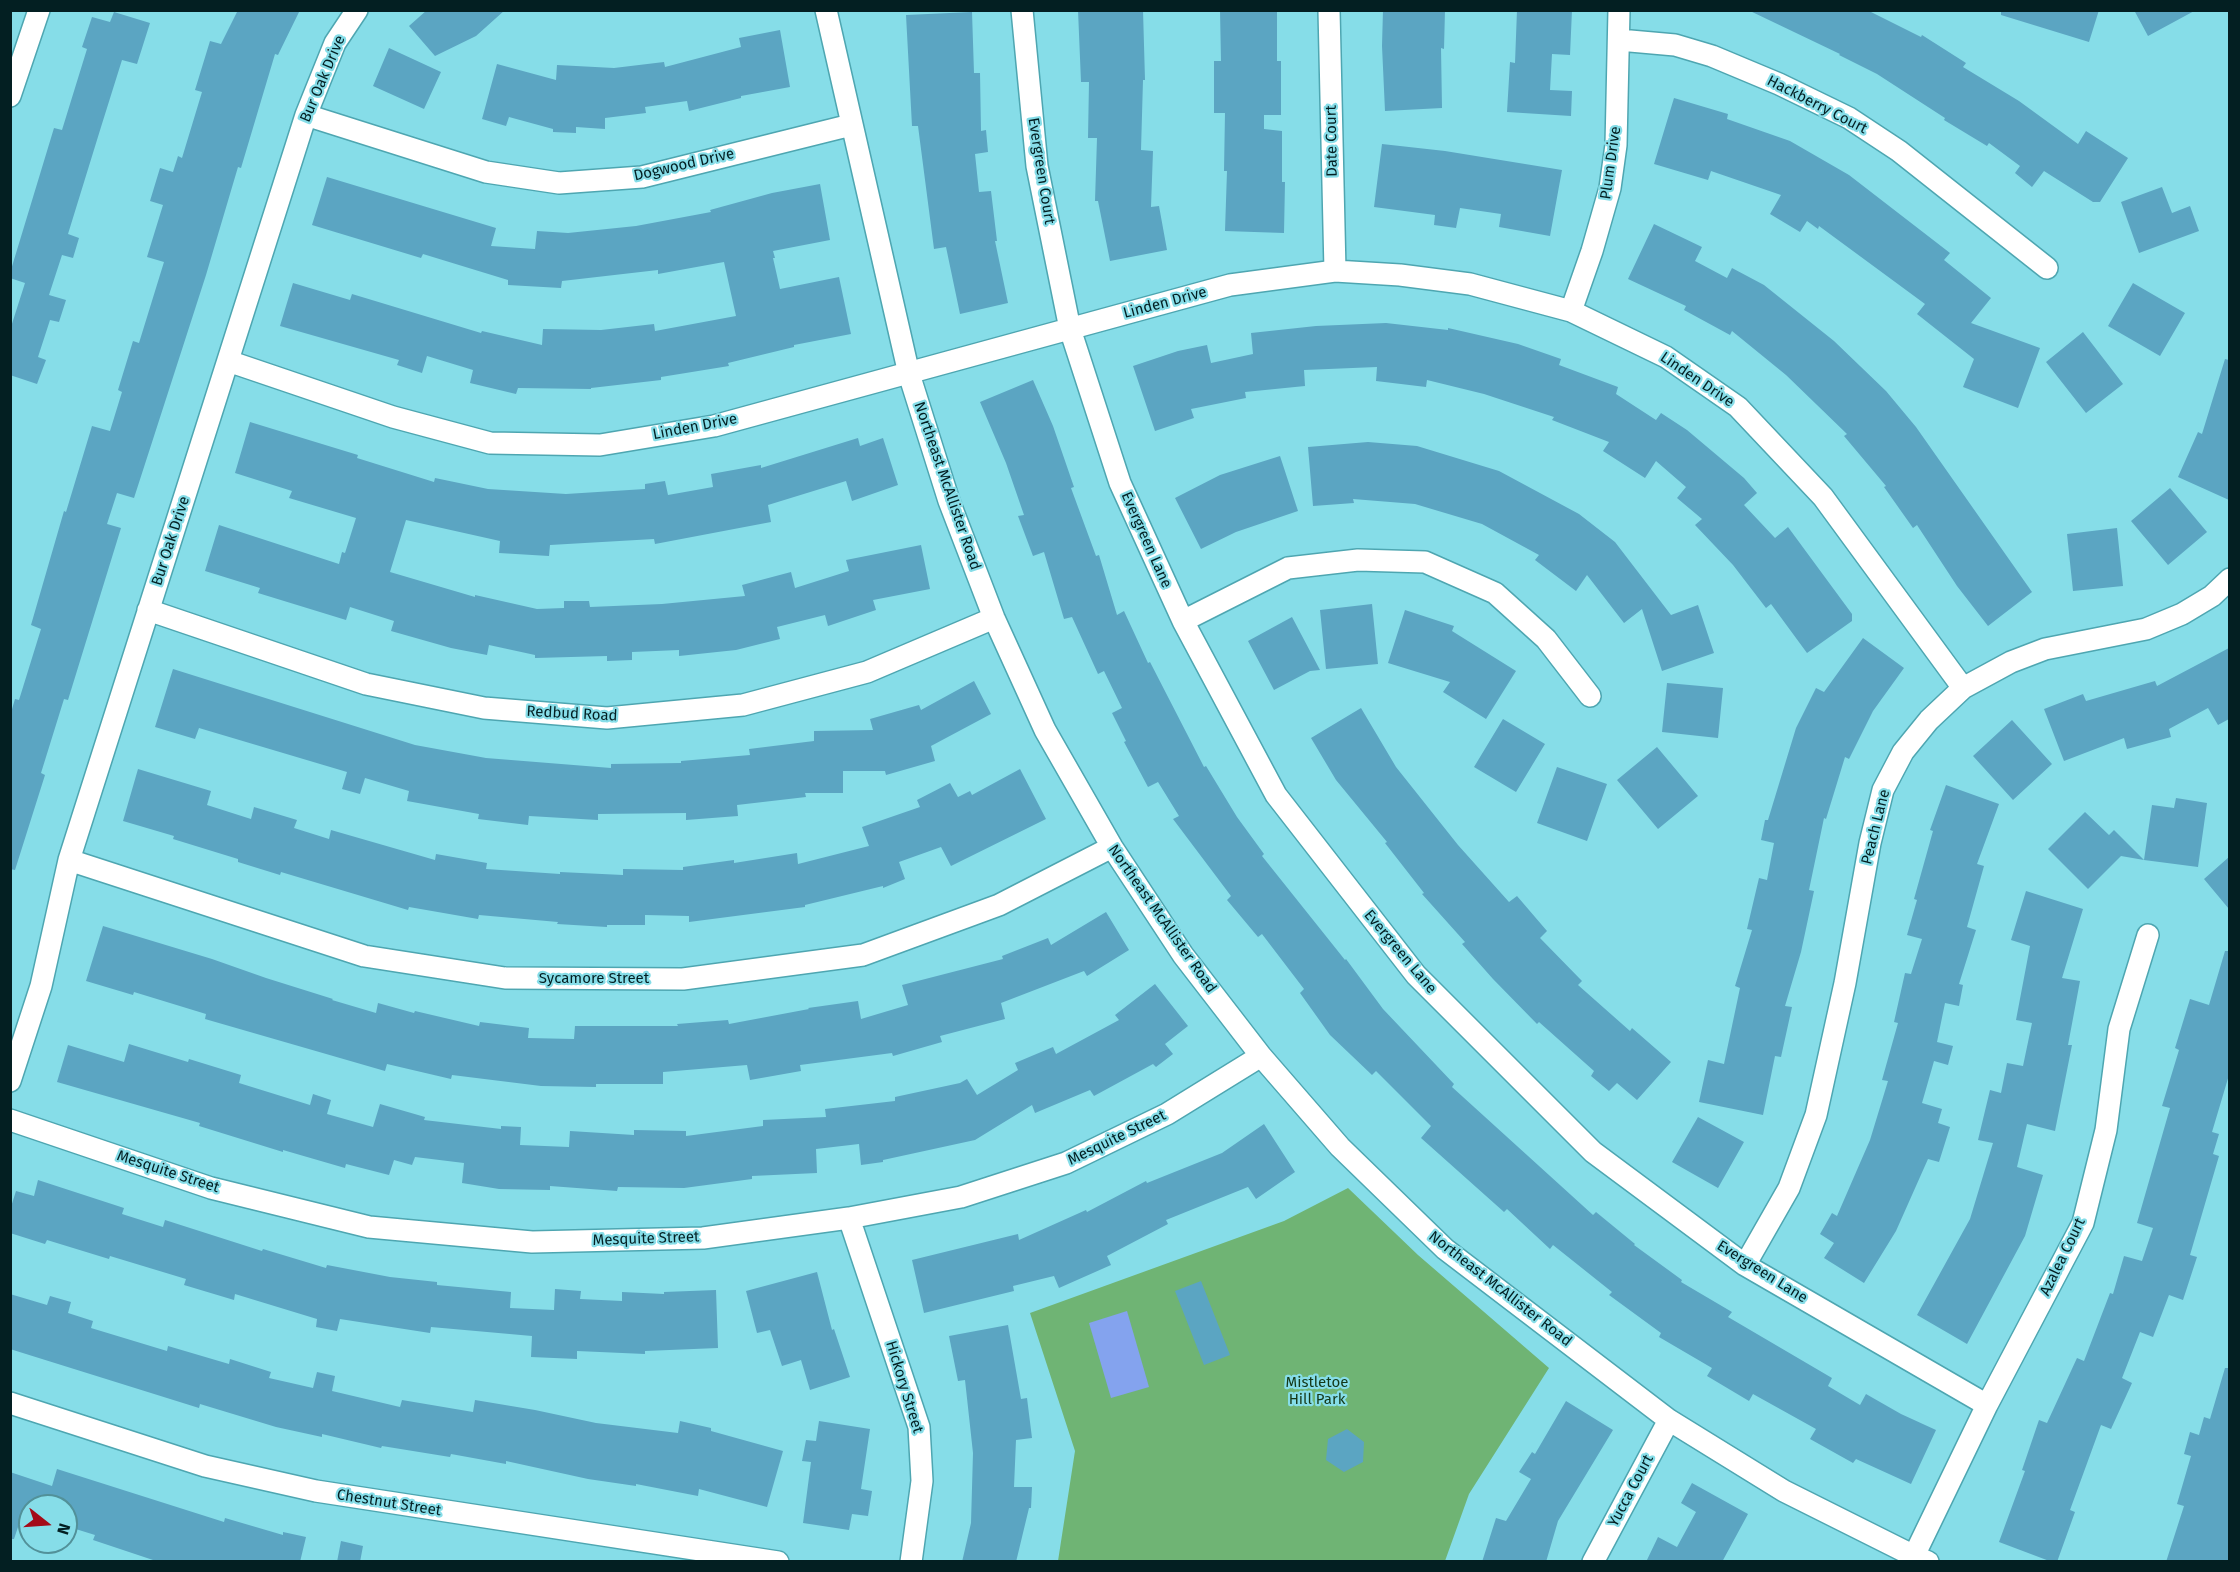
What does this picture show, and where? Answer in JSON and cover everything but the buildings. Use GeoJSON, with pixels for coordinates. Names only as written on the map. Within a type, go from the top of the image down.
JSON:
{"type":"FeatureCollection","features":[{"type":"Feature","properties":{"kind":"street"},"geometry":{"type":"LineString","coordinates":[[11,91],[39,10]]}},
{"type":"Feature","properties":{"kind":"street","name":"Bur Oak Drive"},"geometry":{"type":"LineString","coordinates":[[10,1081],[41,986],[69,860],[306,115],[335,43],[357,10]]}},
{"type":"Feature","properties":{"kind":"street","name":"Northeast McAllister Road"},"geometry":{"type":"LineString","coordinates":[[826,10],[909,374],[950,501],[994,618],[1045,730],[1112,847],[1183,955],[1261,1056],[1340,1147],[1445,1249],[1670,1420],[1784,1491],[1918,1560]]}},
{"type":"Feature","properties":{"kind":"street","name":"Evergreen Court"},"geometry":{"type":"LineString","coordinates":[[1022,10],[1037,166],[1070,329]]}},
{"type":"Feature","properties":{"kind":"street","name":"Date Court"},"geometry":{"type":"LineString","coordinates":[[1329,10],[1335,271]]}},
{"type":"Feature","properties":{"kind":"street","name":"Plum Drive"},"geometry":{"type":"LineString","coordinates":[[1571,311],[1592,251],[1610,188],[1616,145],[1619,10]]}},
{"type":"Feature","properties":{"kind":"street","name":"Hackberry Court"},"geometry":{"type":"LineString","coordinates":[[1619,40],[1640,40],[1675,45],[1712,56],[1779,84],[1849,118],[1899,151],[2047,268]]}},
{"type":"Feature","properties":{"kind":"street","name":"Dogwood Drive"},"geometry":{"type":"LineString","coordinates":[[306,115],[486,172],[559,183],[642,177],[851,125]]}},
{"type":"Feature","properties":{"kind":"street","name":"Linden Drive"},"geometry":{"type":"LineString","coordinates":[[228,362],[393,417],[490,443],[600,445],[702,428],[909,374],[1230,285],[1335,271],[1400,275],[1470,284],[1571,311],[1666,357],[1738,407],[1823,497],[1963,688]]}},
{"type":"Feature","properties":{"kind":"street","name":"Evergreen Lane"},"geometry":{"type":"LineString","coordinates":[[1070,329],[1120,483],[1183,621],[1276,795],[1416,975],[1593,1152],[1745,1265],[1987,1405]]}},
{"type":"Feature","properties":{"kind":"street"},"geometry":{"type":"LineString","coordinates":[[1183,621],[1288,568],[1358,560],[1425,562],[1495,593],[1546,639],[1590,696]]}},
{"type":"Feature","properties":{"kind":"street","name":"Peach Lane"},"geometry":{"type":"LineString","coordinates":[[1745,1265],[1789,1188],[1816,1115],[1845,983],[1870,843],[1883,790],[1903,752],[1929,720],[1963,688],[2011,662],[2045,650],[2146,629],[2181,614],[2212,596],[2229,579]]}},
{"type":"Feature","properties":{"kind":"street","name":"Redbud Road"},"geometry":{"type":"LineString","coordinates":[[148,610],[366,684],[484,708],[607,718],[743,705],[867,672],[994,618]]}},
{"type":"Feature","properties":{"kind":"street","name":"Sycamore Street"},"geometry":{"type":"LineString","coordinates":[[69,860],[364,956],[505,978],[683,979],[862,955],[999,905],[1112,847]]}},
{"type":"Feature","properties":{"kind":"street","name":"Azalea Court"},"geometry":{"type":"LineString","coordinates":[[1918,1560],[1987,1405],[2083,1223],[2106,1130],[2119,1029],[2148,935]]}},
{"type":"Feature","properties":{"kind":"street","name":"Mesquite Street"},"geometry":{"type":"LineString","coordinates":[[10,1120],[211,1188],[369,1227],[532,1242],[702,1238],[849,1218],[961,1197],[1066,1163],[1167,1114],[1261,1056]]}},
{"type":"Feature","properties":{"kind":"street","name":"Hickory Street"},"geometry":{"type":"LineString","coordinates":[[849,1218],[919,1427],[922,1481],[912,1562]]}},
{"type":"Feature","properties":{"kind":"street","name":"Chestnut Street"},"geometry":{"type":"LineString","coordinates":[[10,1403],[205,1466],[316,1491],[778,1562]]}},
{"type":"Feature","properties":{"kind":"street","name":"Yucca Court"},"geometry":{"type":"LineString","coordinates":[[1593,1562],[1670,1420]]}},
{"type":"Feature","properties":{"kind":"green space","name":"Mistletoe Hill Park"},"geometry":{"type":"Polygon","coordinates":[[[1348,1188],[1418,1255],[1549,1368],[1469,1494],[1445,1561],[1058,1561],[1075,1451],[1030,1313],[1284,1221],[1348,1188]]]}},
{"type":"Feature","properties":{"kind":"water"},"geometry":{"type":"Polygon","coordinates":[[[1127,1311],[1149,1387],[1111,1398],[1089,1323],[1127,1311]]]}}]}
